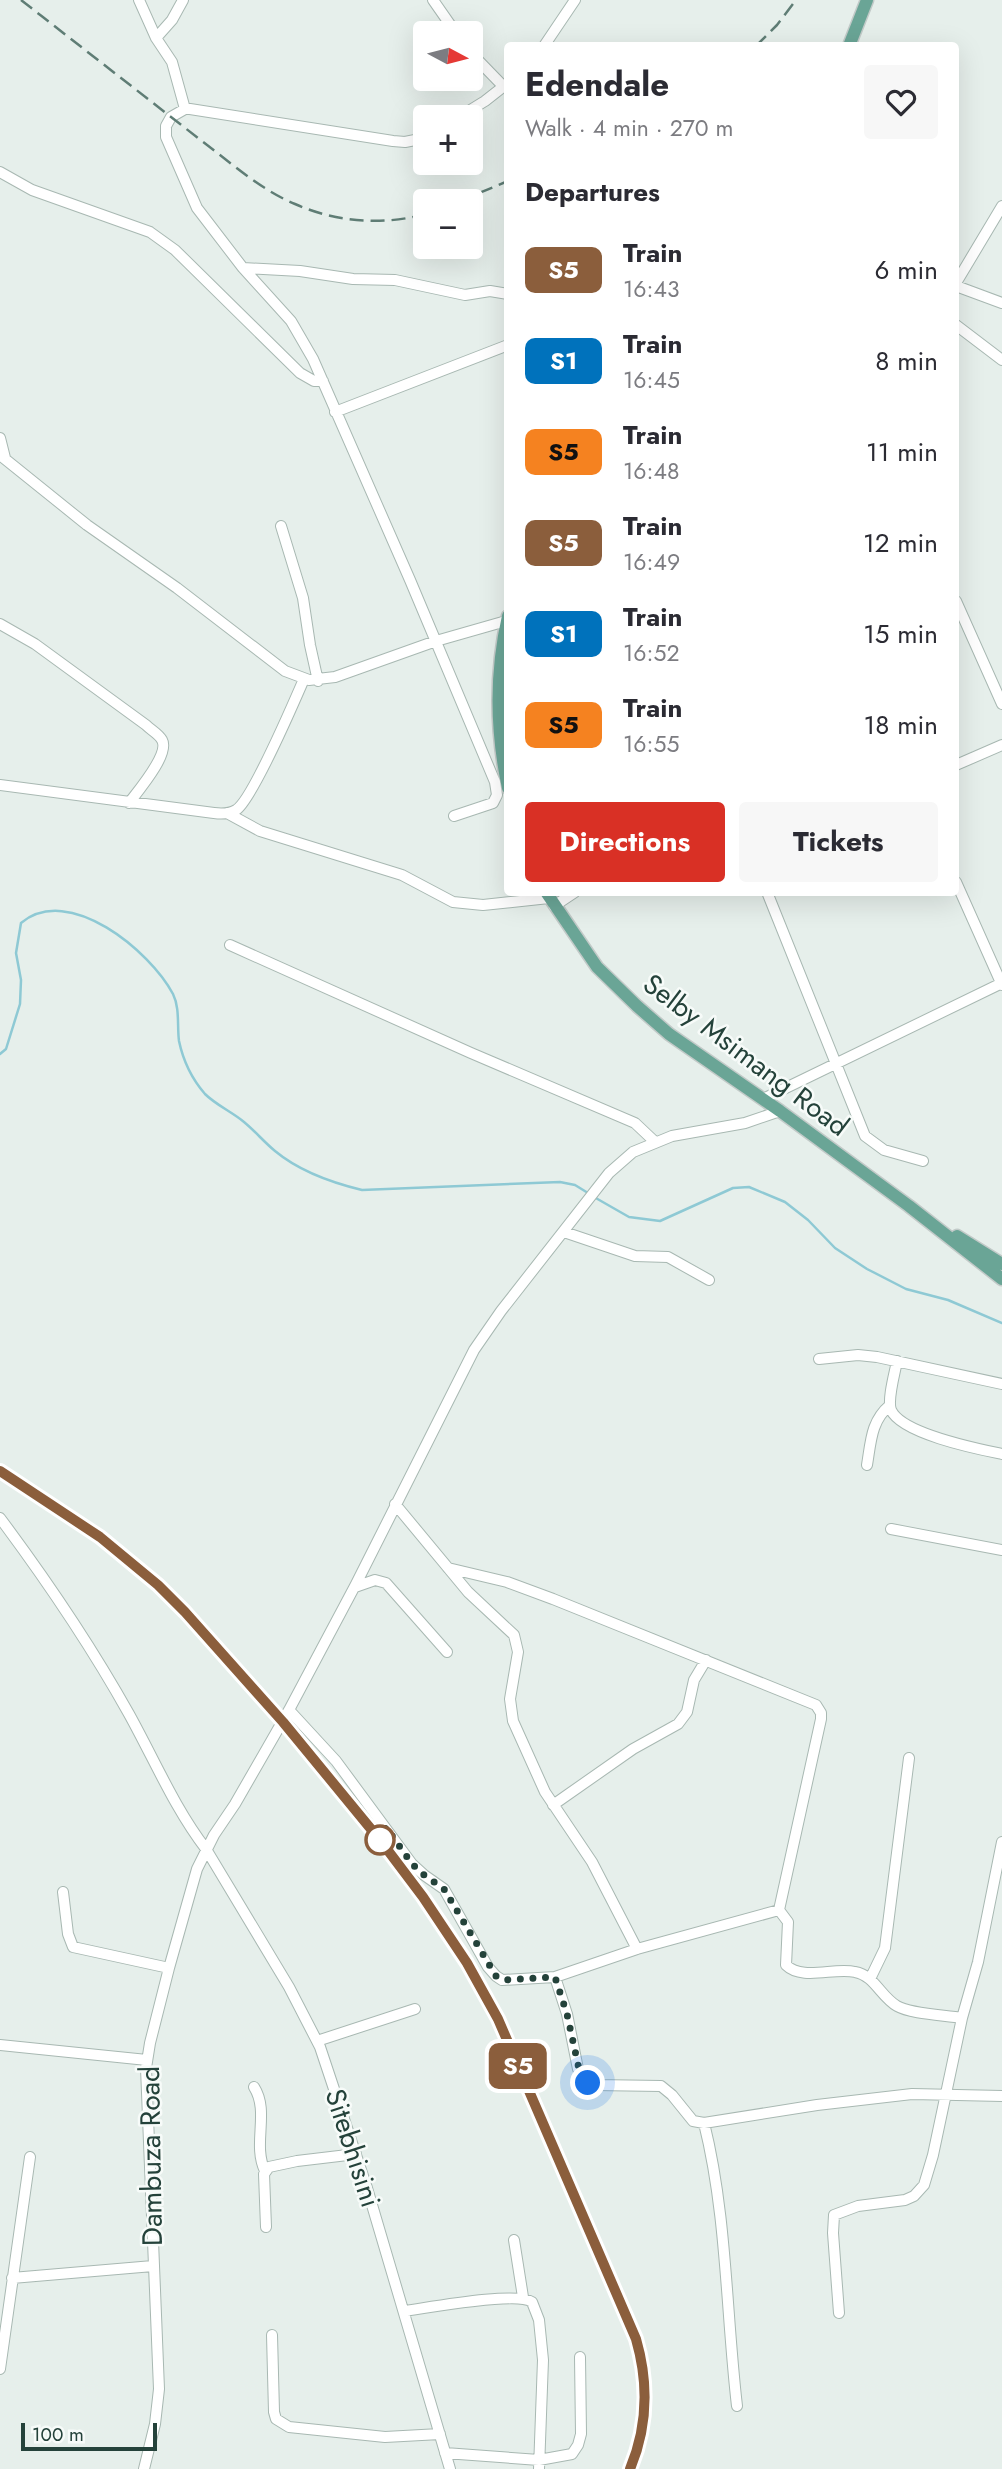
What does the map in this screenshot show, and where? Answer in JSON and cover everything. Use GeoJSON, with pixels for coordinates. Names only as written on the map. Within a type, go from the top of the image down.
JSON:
{"type":"FeatureCollection","features":[{"type":"Feature","properties":{"kind":"main road"},"geometry":{"type":"LineString","coordinates":[[851,42],[867,0]]}},
{"type":"Feature","properties":{"kind":"main road"},"geometry":{"type":"LineString","coordinates":[[504,649],[499,698],[499,746],[504,770]]}},
{"type":"Feature","properties":{"kind":"main road","name":"Selby Msimang Road"},"geometry":{"type":"LineString","coordinates":[[550,899],[597,967],[637,1006],[688,1048],[780,1111],[1002,1279]]}},
{"type":"Feature","properties":{"kind":"main road","name":"Selby Msimang Road"},"geometry":{"type":"LineString","coordinates":[[909,1206],[1002,1264]]}},
{"type":"Feature","properties":{"kind":"street"},"geometry":{"type":"LineString","coordinates":[[139,0],[156,38],[175,68],[185,109]]}},
{"type":"Feature","properties":{"kind":"street"},"geometry":{"type":"LineString","coordinates":[[156,38],[172,20],[183,0]]}},
{"type":"Feature","properties":{"kind":"street"},"geometry":{"type":"LineString","coordinates":[[433,0],[448,21]]}},
{"type":"Feature","properties":{"kind":"street"},"geometry":{"type":"LineString","coordinates":[[547,42],[575,0]]}},
{"type":"Feature","properties":{"kind":"street"},"geometry":{"type":"LineString","coordinates":[[483,64],[504,83]]}},
{"type":"Feature","properties":{"kind":"street"},"geometry":{"type":"LineString","coordinates":[[478,105],[504,85]]}},
{"type":"Feature","properties":{"kind":"street"},"geometry":{"type":"LineString","coordinates":[[413,140],[393,141],[185,109],[168,120],[165,131],[197,208],[243,268],[291,321],[323,381],[436,641],[495,782],[496,800],[493,803],[454,816]]}},
{"type":"Feature","properties":{"kind":"street"},"geometry":{"type":"LineString","coordinates":[[0,172],[32,190],[150,232],[175,250],[300,373],[314,381],[323,381]]}},
{"type":"Feature","properties":{"kind":"street"},"geometry":{"type":"LineString","coordinates":[[959,279],[1002,206]]}},
{"type":"Feature","properties":{"kind":"street"},"geometry":{"type":"LineString","coordinates":[[243,268],[300,271],[353,279],[395,280],[465,295],[504,293]]}},
{"type":"Feature","properties":{"kind":"street"},"geometry":{"type":"LineString","coordinates":[[959,285],[1002,303]]}},
{"type":"Feature","properties":{"kind":"street"},"geometry":{"type":"LineString","coordinates":[[959,327],[1002,360]]}},
{"type":"Feature","properties":{"kind":"street"},"geometry":{"type":"LineString","coordinates":[[335,412],[504,347]]}},
{"type":"Feature","properties":{"kind":"street"},"geometry":{"type":"LineString","coordinates":[[0,438],[2,457],[87,525],[177,588],[276,666],[295,677],[318,681],[339,676],[504,620]]}},
{"type":"Feature","properties":{"kind":"street"},"geometry":{"type":"LineString","coordinates":[[281,526],[303,598],[318,681]]}},
{"type":"Feature","properties":{"kind":"street"},"geometry":{"type":"LineString","coordinates":[[959,608],[1002,704]]}},
{"type":"Feature","properties":{"kind":"street"},"geometry":{"type":"LineString","coordinates":[[0,624],[35,644],[146,725],[161,739],[164,746],[162,757],[130,803]]}},
{"type":"Feature","properties":{"kind":"street"},"geometry":{"type":"LineString","coordinates":[[0,786],[214,814],[237,810],[253,786],[304,680]]}},
{"type":"Feature","properties":{"kind":"street"},"geometry":{"type":"LineString","coordinates":[[959,764],[1002,745]]}},
{"type":"Feature","properties":{"kind":"street"},"geometry":{"type":"LineString","coordinates":[[481,750],[499,746]]}},
{"type":"Feature","properties":{"kind":"street"},"geometry":{"type":"LineString","coordinates":[[227,813],[260,831],[402,874],[453,902],[483,905],[550,899]]}},
{"type":"Feature","properties":{"kind":"street"},"geometry":{"type":"LineString","coordinates":[[763,1099],[1002,984],[959,889]]}},
{"type":"Feature","properties":{"kind":"street"},"geometry":{"type":"LineString","coordinates":[[769,896],[865,1136],[884,1150],[923,1161]]}},
{"type":"Feature","properties":{"kind":"street"},"geometry":{"type":"LineString","coordinates":[[230,945],[635,1123],[654,1141]]}},
{"type":"Feature","properties":{"kind":"street","name":"Dambuza Road"},"geometry":{"type":"LineString","coordinates":[[144,2469],[159,2394],[146,2112],[147,2060],[191,1886],[206,1849],[289,1710],[355,1587],[474,1350],[501,1311],[609,1173],[633,1152],[654,1141],[694,1131],[745,1124],[780,1111]]}},
{"type":"Feature","properties":{"kind":"street"},"geometry":{"type":"LineString","coordinates":[[564,1232],[635,1256],[668,1257],[709,1280]]}},
{"type":"Feature","properties":{"kind":"street"},"geometry":{"type":"LineString","coordinates":[[819,1359],[858,1355],[1002,1384]]}},
{"type":"Feature","properties":{"kind":"street"},"geometry":{"type":"LineString","coordinates":[[897,1361],[890,1405],[892,1413],[927,1435],[1002,1454]]}},
{"type":"Feature","properties":{"kind":"street"},"geometry":{"type":"LineString","coordinates":[[867,1465],[873,1427],[881,1413],[890,1405]]}},
{"type":"Feature","properties":{"kind":"street"},"geometry":{"type":"LineString","coordinates":[[395,1504],[468,1592],[514,1635],[518,1652],[510,1691],[510,1714],[533,1768],[604,1882],[636,1949]]}},
{"type":"Feature","properties":{"kind":"street","name":"Sitebhisini"},"geometry":{"type":"LineString","coordinates":[[0,1518],[74,1621],[128,1712],[188,1823],[289,1987],[317,2041],[356,2154],[450,2469]]}},
{"type":"Feature","properties":{"kind":"street"},"geometry":{"type":"LineString","coordinates":[[891,1529],[1002,1550]]}},
{"type":"Feature","properties":{"kind":"street"},"geometry":{"type":"LineString","coordinates":[[448,1568],[507,1582],[812,1702],[821,1713],[779,1910]]}},
{"type":"Feature","properties":{"kind":"street"},"geometry":{"type":"LineString","coordinates":[[355,1587],[375,1580],[386,1583],[447,1652]]}},
{"type":"Feature","properties":{"kind":"street"},"geometry":{"type":"LineString","coordinates":[[554,1805],[633,1749],[678,1724],[687,1712],[694,1680],[706,1660]]}},
{"type":"Feature","properties":{"kind":"street"},"geometry":{"type":"LineString","coordinates":[[289,1710],[336,1760],[412,1864],[444,1889],[496,1976],[505,1980],[555,1977],[636,1949],[779,1910]]}},
{"type":"Feature","properties":{"kind":"street"},"geometry":{"type":"LineString","coordinates":[[870,1979],[885,1948],[909,1758]]}},
{"type":"Feature","properties":{"kind":"street"},"geometry":{"type":"LineString","coordinates":[[839,2313],[834,2215],[858,2206],[905,2200],[920,2190],[928,2177],[962,2018],[978,1962],[1002,1842]]}},
{"type":"Feature","properties":{"kind":"street"},"geometry":{"type":"LineString","coordinates":[[62,1892],[68,1934],[74,1947],[169,1968]]}},
{"type":"Feature","properties":{"kind":"street"},"geometry":{"type":"LineString","coordinates":[[779,1910],[786,1917],[789,1926],[788,1967],[802,1972],[852,1970],[870,1979],[883,1995],[902,2008],[962,2018]]}},
{"type":"Feature","properties":{"kind":"street"},"geometry":{"type":"LineString","coordinates":[[555,1977],[584,2079],[595,2085],[661,2086],[672,2095],[690,2119],[704,2123],[890,2096],[1002,2096]]}},
{"type":"Feature","properties":{"kind":"street"},"geometry":{"type":"LineString","coordinates":[[317,2041],[415,2009]]}},
{"type":"Feature","properties":{"kind":"street"},"geometry":{"type":"LineString","coordinates":[[0,2045],[147,2060]]}},
{"type":"Feature","properties":{"kind":"street"},"geometry":{"type":"LineString","coordinates":[[254,2087],[260,2096],[259,2147],[265,2171],[266,2227]]}},
{"type":"Feature","properties":{"kind":"street"},"geometry":{"type":"LineString","coordinates":[[704,2123],[720,2225],[737,2406]]}},
{"type":"Feature","properties":{"kind":"street"},"geometry":{"type":"LineString","coordinates":[[265,2171],[273,2165],[356,2154]]}},
{"type":"Feature","properties":{"kind":"street"},"geometry":{"type":"LineString","coordinates":[[0,2369],[30,2157]]}},
{"type":"Feature","properties":{"kind":"street"},"geometry":{"type":"LineString","coordinates":[[514,2240],[523,2297]]}},
{"type":"Feature","properties":{"kind":"street"},"geometry":{"type":"LineString","coordinates":[[12,2278],[153,2266]]}},
{"type":"Feature","properties":{"kind":"street"},"geometry":{"type":"LineString","coordinates":[[404,2311],[523,2297],[534,2305],[541,2338],[543,2371],[539,2465]]}},
{"type":"Feature","properties":{"kind":"street"},"geometry":{"type":"LineString","coordinates":[[272,2334],[274,2412],[280,2423],[289,2427],[385,2437],[440,2434]]}},
{"type":"Feature","properties":{"kind":"street"},"geometry":{"type":"LineString","coordinates":[[445,2453],[539,2465],[572,2454],[578,2445],[582,2416],[580,2357]]}},
{"type":"Feature","properties":{"kind":"waterway"},"geometry":{"type":"LineString","coordinates":[[0,1054],[6,1049],[20,1004],[21,980],[16,953],[21,923],[40,913],[62,911],[106,927],[146,959],[173,994],[177,1005],[181,1048],[200,1088],[209,1098],[244,1122],[275,1151],[295,1165],[328,1180],[362,1190],[560,1182],[575,1185],[588,1193]]}},
{"type":"Feature","properties":{"kind":"waterway"},"geometry":{"type":"LineString","coordinates":[[594,1197],[629,1217],[660,1221],[733,1188],[749,1187],[785,1202],[808,1220],[835,1248],[867,1269],[906,1289],[948,1300],[1002,1323]]}},
{"type":"Feature","properties":{"kind":"railway"},"geometry":{"type":"LineString","coordinates":[[21,0],[269,191],[326,215],[376,221],[413,217]]}},
{"type":"Feature","properties":{"kind":"railway"},"geometry":{"type":"LineString","coordinates":[[760,42],[796,0]]}},
{"type":"Feature","properties":{"kind":"railway"},"geometry":{"type":"LineString","coordinates":[[483,191],[504,183]]}},
{"type":"Feature","properties":{"kind":"railway"},"geometry":{"type":"LineString","coordinates":[[0,1471],[100,1537],[158,1585],[185,1612],[283,1722],[380,1840],[467,1963],[498,2019],[636,2339],[643,2372],[645,2405],[640,2437],[630,2469]]}},
{"type":"Feature","properties":{"kind":"train","name":"S5"},"geometry":{"type":"LineString","coordinates":[[0,1471],[100,1537],[130,1560],[185,1612],[283,1722],[380,1840],[450,1936],[498,2019],[636,2339],[644,2372],[646,2406],[640,2440],[630,2469]]}},
{"type":"Feature","properties":{"kind":"route"},"geometry":{"type":"LineString","coordinates":[[380,1840],[386,1827],[412,1864],[444,1889],[488,1967],[496,1976],[502,1980],[555,1977],[567,2014],[579,2069],[588,2083]]}}]}
